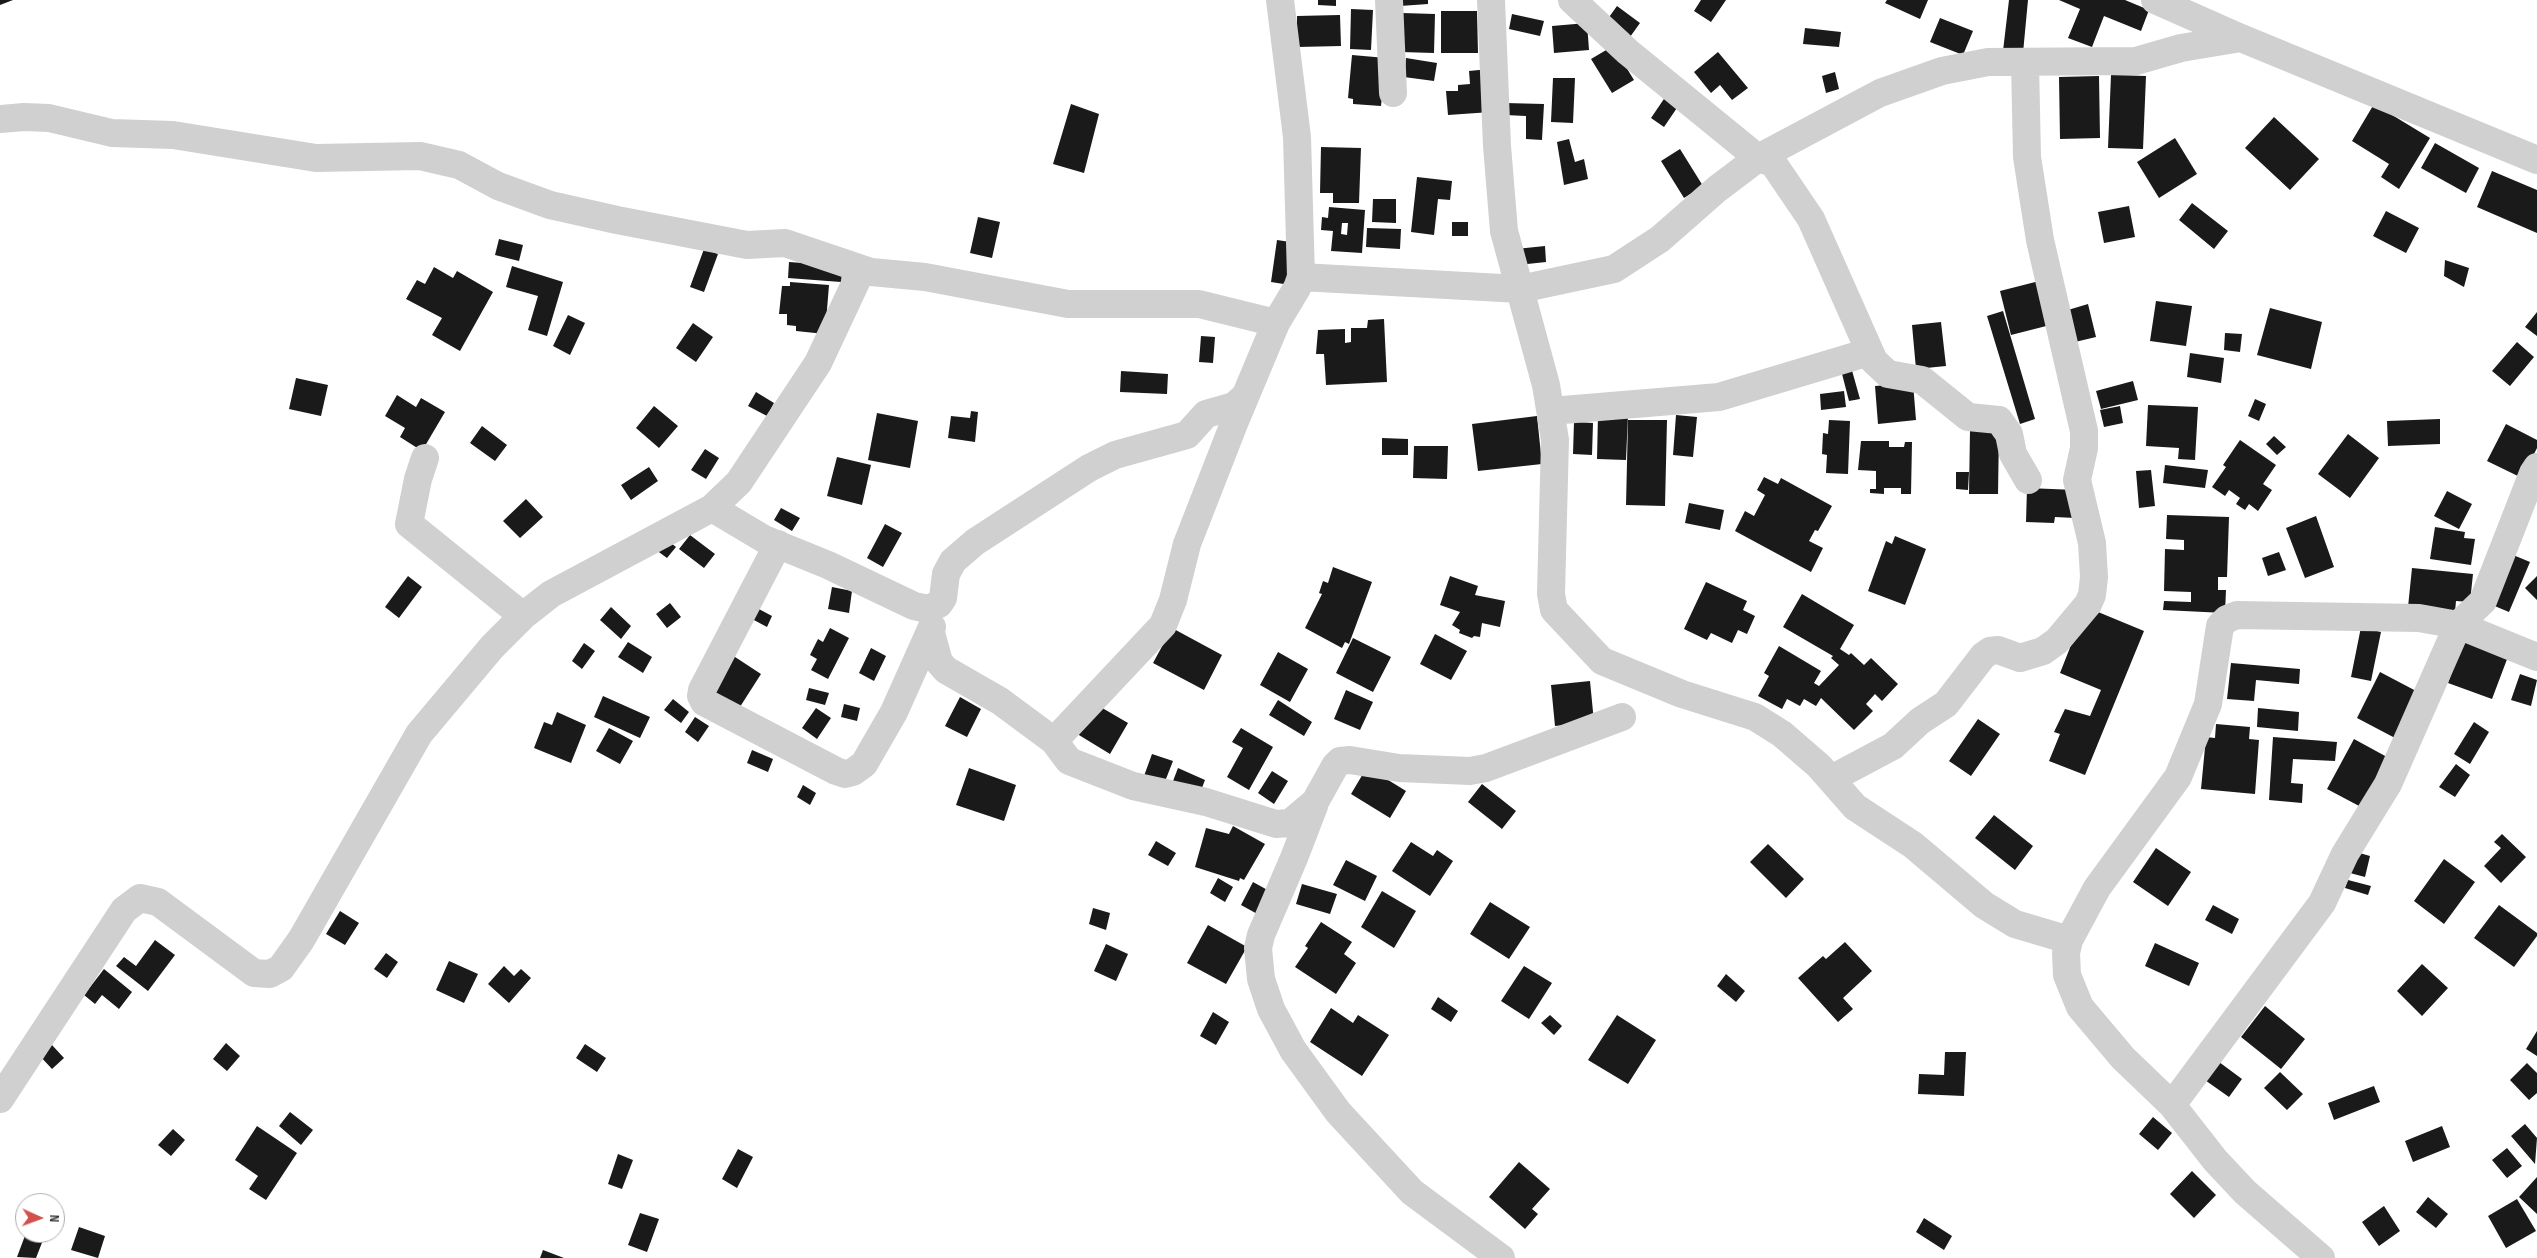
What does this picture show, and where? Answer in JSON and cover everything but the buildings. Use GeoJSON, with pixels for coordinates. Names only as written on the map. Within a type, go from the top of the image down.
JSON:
{"type":"FeatureCollection","features":[{"type":"Feature","properties":{"kind":"street"},"geometry":{"type":"LineString","coordinates":[[1054,740],[1163,625],[1173,600],[1187,544],[1245,396],[1276,323],[1292,299],[1301,277],[1297,137],[1280,0]]}},
{"type":"Feature","properties":{"kind":"street"},"geometry":{"type":"LineString","coordinates":[[1389,0],[1394,93]]}},
{"type":"Feature","properties":{"kind":"street"},"geometry":{"type":"LineString","coordinates":[[1491,0],[1497,146],[1504,231],[1550,411],[1555,440],[1551,594],[1554,610],[1561,620],[1602,661],[1682,694],[1754,717],[1782,734],[1831,779],[1855,807],[1913,845],[1984,905],[2015,924],[2069,940]]}},
{"type":"Feature","properties":{"kind":"street"},"geometry":{"type":"LineString","coordinates":[[1572,0],[1628,52],[1758,158],[1773,163],[1810,219],[1869,352],[1886,373],[1919,379],[1968,417],[1999,420],[2009,434],[2013,454],[2028,480]]}},
{"type":"Feature","properties":{"kind":"street"},"geometry":{"type":"LineString","coordinates":[[2155,0],[2241,38],[2537,160]]}},
{"type":"Feature","properties":{"kind":"street"},"geometry":{"type":"LineString","coordinates":[[1301,277],[1520,289],[1614,269],[1660,239],[1717,189],[1758,158],[1880,93],[1942,71],[1988,62],[2136,61],[2181,48],[2241,38]]}},
{"type":"Feature","properties":{"kind":"street"},"geometry":{"type":"LineString","coordinates":[[1831,779],[1893,746],[1920,721],[1946,704],[1983,656],[1990,651],[1998,650],[2020,658],[2043,651],[2057,641],[2088,604],[2092,595],[2094,577],[2092,544],[2077,480],[2084,448],[2084,431],[2040,240],[2028,167],[2025,62]]}},
{"type":"Feature","properties":{"kind":"street"},"geometry":{"type":"LineString","coordinates":[[0,119],[24,117],[49,118],[112,133],[173,135],[316,158],[420,156],[459,165],[498,186],[550,205],[747,245],[785,243],[871,272],[925,277],[1068,304],[1199,304],[1276,323]]}},
{"type":"Feature","properties":{"kind":"street"},"geometry":{"type":"LineString","coordinates":[[0,1099],[124,910],[140,898],[158,902],[254,973],[270,974],[281,968],[301,940],[363,835],[419,734],[492,647],[523,616],[551,594],[712,508],[739,482],[818,363],[862,269]]}},
{"type":"Feature","properties":{"kind":"street"},"geometry":{"type":"LineString","coordinates":[[1550,411],[1719,397],[1869,352]]}},
{"type":"Feature","properties":{"kind":"street"},"geometry":{"type":"LineString","coordinates":[[778,544],[702,690],[701,696],[704,702],[836,771],[845,774],[853,772],[864,764],[894,712],[931,633],[939,604],[943,598],[948,568],[953,561],[975,542],[1088,468],[1115,455],[1187,435],[1206,414],[1234,406],[1245,396]]}},
{"type":"Feature","properties":{"kind":"street"},"geometry":{"type":"LineString","coordinates":[[425,458],[413,497],[409,524],[523,616]]}},
{"type":"Feature","properties":{"kind":"street"},"geometry":{"type":"LineString","coordinates":[[2172,1105],[2322,903],[2345,854],[2388,784],[2458,625],[2483,602],[2533,472],[2537,467]]}},
{"type":"Feature","properties":{"kind":"street"},"geometry":{"type":"LineString","coordinates":[[712,508],[764,539],[914,606],[928,609],[939,604]]}},
{"type":"Feature","properties":{"kind":"street"},"geometry":{"type":"LineString","coordinates":[[2321,1258],[2245,1192],[2215,1160],[2172,1105],[2123,1058],[2080,1007],[2067,975],[2066,953],[2069,940],[2097,888],[2178,777],[2208,704],[2220,626],[2227,618],[2237,615],[2419,618],[2458,625],[2537,657]]}},
{"type":"Feature","properties":{"kind":"street"},"geometry":{"type":"LineString","coordinates":[[931,633],[939,662],[946,670],[1000,701],[1054,740],[1069,761],[1133,786],[1206,802],[1261,821],[1290,823],[1315,802]]}},
{"type":"Feature","properties":{"kind":"street"},"geometry":{"type":"LineString","coordinates":[[1501,1258],[1412,1192],[1338,1112],[1293,1050],[1271,1009],[1261,979],[1258,948],[1260,936],[1294,858],[1315,802],[1335,766],[1340,761],[1350,760],[1399,768],[1470,771],[1486,768],[1622,717]]}}]}
